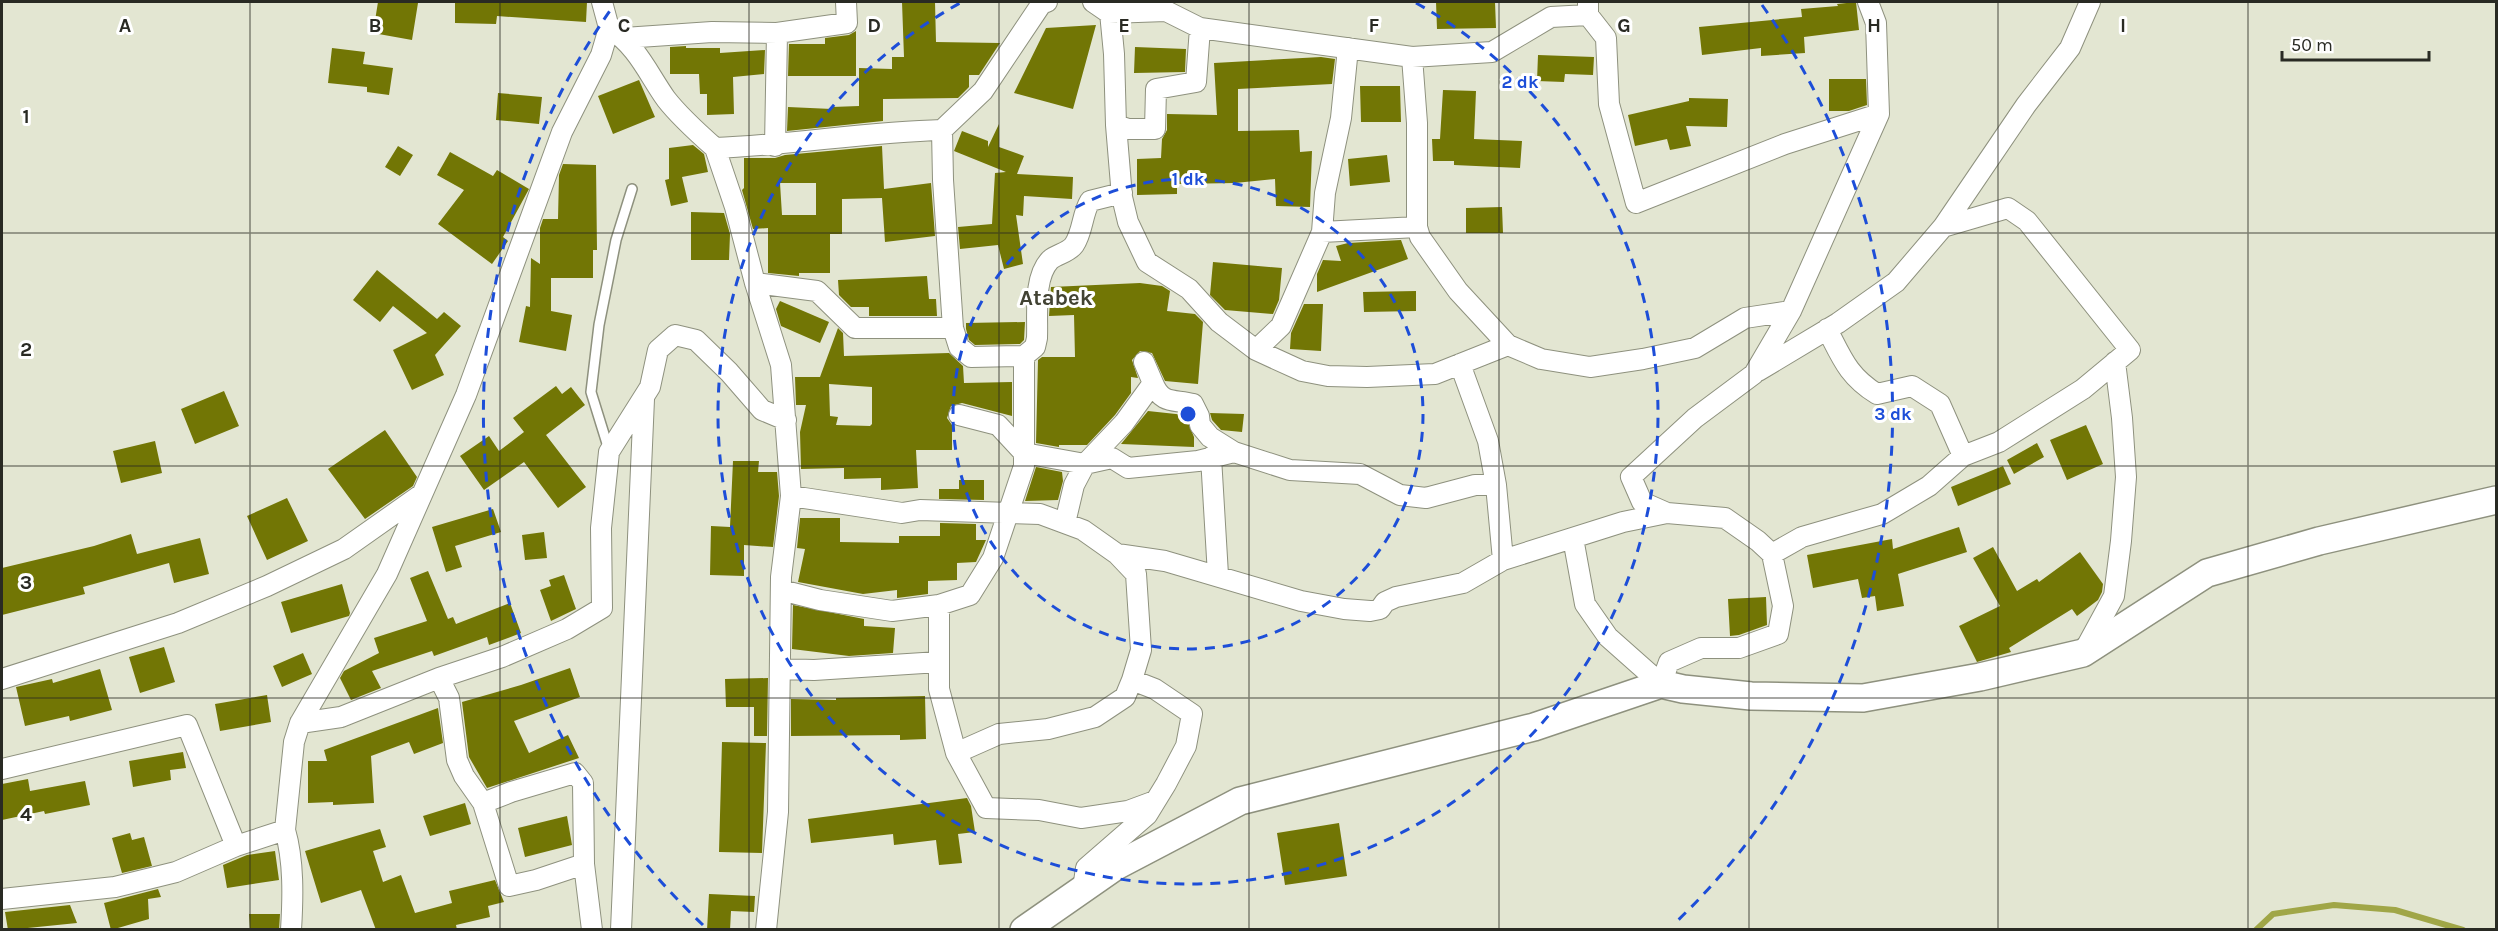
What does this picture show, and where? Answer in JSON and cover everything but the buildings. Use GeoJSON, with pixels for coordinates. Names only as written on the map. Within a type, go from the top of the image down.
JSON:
{"type":"FeatureCollection","features":[{"type":"Feature","properties":{"kind":"street"},"geometry":{"type":"LineString","coordinates":[[602,2],[616,33],[646,65],[678,114],[715,148],[735,207],[754,283],[781,365],[791,496],[781,590],[778,812],[766,930]]}},
{"type":"Feature","properties":{"kind":"street"},"geometry":{"type":"LineString","coordinates":[[616,33],[777,33],[847,23],[846,2]]}},
{"type":"Feature","properties":{"kind":"street"},"geometry":{"type":"LineString","coordinates":[[715,148],[775,146],[911,131],[942,130],[983,91],[1044,2]]}},
{"type":"Feature","properties":{"kind":"street"},"geometry":{"type":"LineString","coordinates":[[1093,2],[1109,7],[1166,11],[1200,28],[1412,57],[1492,52],[1551,17],[1588,8],[1606,38],[1609,104],[1636,203],[1785,144],[1879,114]]}},
{"type":"Feature","properties":{"kind":"street"},"geometry":{"type":"LineString","coordinates":[[1754,374],[1791,311],[1879,114],[1876,23],[1868,2]]}},
{"type":"Feature","properties":{"kind":"street"},"geometry":{"type":"LineString","coordinates":[[1667,513],[1642,502],[1631,477],[1695,418],[1754,374],[1827,329],[1896,282],[1943,227],[2026,105],[2070,48],[2090,2]]}},
{"type":"Feature","properties":{"kind":"street"},"geometry":{"type":"LineString","coordinates":[[1109,7],[1122,193],[1128,222],[1147,262],[1189,289],[1219,322],[1256,350],[1302,371],[1329,375],[1404,377],[1435,374],[1508,345]]}},
{"type":"Feature","properties":{"kind":"street"},"geometry":{"type":"LineString","coordinates":[[1116,125],[1128,129],[1155,129],[1156,89],[1196,82],[1200,28]]}},
{"type":"Feature","properties":{"kind":"street"},"geometry":{"type":"LineString","coordinates":[[291,930],[289,843],[285,830],[294,742],[300,723],[387,574],[466,395],[562,132],[600,55],[616,33]]}},
{"type":"Feature","properties":{"kind":"street"},"geometry":{"type":"LineString","coordinates":[[775,146],[777,33]]}},
{"type":"Feature","properties":{"kind":"street"},"geometry":{"type":"LineString","coordinates":[[1256,350],[1281,326],[1323,232],[1325,193],[1341,118],[1348,48]]}},
{"type":"Feature","properties":{"kind":"street"},"geometry":{"type":"LineString","coordinates":[[1412,57],[1417,123],[1417,227],[1420,237],[1458,291],[1508,345],[1541,359],[1590,367],[1695,348],[1745,318],[1791,311]]}},
{"type":"Feature","properties":{"kind":"street"},"geometry":{"type":"LineString","coordinates":[[942,130],[953,328],[959,347],[971,357],[1024,356],[1035,347],[1040,284],[1046,266],[1053,257],[1066,252],[1074,245],[1090,201],[1122,193]]}},
{"type":"Feature","properties":{"kind":"street"},"geometry":{"type":"LineString","coordinates":[[1772,554],[1802,537],[1882,514],[1929,486],[1962,456],[1999,442],[2083,389],[2130,350],[2027,221],[2008,208],[1943,227]]}},
{"type":"Feature","properties":{"kind":"street"},"geometry":{"type":"LineString","coordinates":[[1323,232],[1417,227]]}},
{"type":"Feature","properties":{"kind":"street"},"geometry":{"type":"LineString","coordinates":[[754,283],[817,291],[855,328],[953,328]]}},
{"type":"Feature","properties":{"kind":"street"},"geometry":{"type":"LineString","coordinates":[[1827,329],[1859,383],[1877,394],[1912,386],[1940,404],[1962,456]]}},
{"type":"Feature","properties":{"kind":"street"},"geometry":{"type":"LineString","coordinates":[[300,723],[341,717],[439,678],[502,657],[567,629],[602,608],[601,528],[609,453],[650,387],[658,350],[675,335],[696,340],[729,372],[762,410],[786,420]]}},
{"type":"Feature","properties":{"kind":"street"},"geometry":{"type":"LineString","coordinates":[[781,590],[820,600],[892,611],[939,605],[970,595],[993,558],[1024,466],[1024,356]]}},
{"type":"Feature","properties":{"kind":"street"},"geometry":{"type":"LineString","coordinates":[[1144,362],[1157,393],[1168,401],[1193,404],[1199,416],[1200,425],[1210,438],[1234,452],[1290,470],[1360,474],[1400,495],[1426,498],[1475,485],[1496,485]]}},
{"type":"Feature","properties":{"kind":"street"},"geometry":{"type":"LineString","coordinates":[[2083,653],[2114,596],[2121,541],[2126,477],[2115,362]]}},
{"type":"Feature","properties":{"kind":"street"},"geometry":{"type":"LineString","coordinates":[[1460,364],[1488,441],[1496,485],[1503,560]]}},
{"type":"Feature","properties":{"kind":"street"},"geometry":{"type":"LineString","coordinates":[[1065,523],[1074,485],[1085,464],[1124,423],[1153,383]]}},
{"type":"Feature","properties":{"kind":"street"},"geometry":{"type":"LineString","coordinates":[[621,930],[644,397]]}},
{"type":"Feature","properties":{"kind":"street"},"geometry":{"type":"LineString","coordinates":[[959,415],[998,425],[1024,453],[1085,464],[1112,458],[1128,468],[1234,452]]}},
{"type":"Feature","properties":{"kind":"street"},"geometry":{"type":"LineString","coordinates":[[1211,457],[1218,575]]}},
{"type":"Feature","properties":{"kind":"street"},"geometry":{"type":"LineString","coordinates":[[2,679],[178,623],[267,586],[344,549],[423,493]]}},
{"type":"Feature","properties":{"kind":"street"},"geometry":{"type":"LineString","coordinates":[[791,496],[902,513],[920,510],[1040,514],[1083,530],[1117,554],[1136,574],[1141,650],[1125,697],[1095,717],[1048,729],[999,734],[956,753]]}},
{"type":"Feature","properties":{"kind":"street"},"geometry":{"type":"LineString","coordinates":[[1573,538],[1585,603],[1608,637],[1660,684],[1683,689],[1751,696],[1863,698],[1980,677],[2083,653],[2207,573],[2319,541],[2496,500]]}},
{"type":"Feature","properties":{"kind":"street"},"geometry":{"type":"LineString","coordinates":[[1024,930],[1116,866],[1240,801],[1534,727],[1660,684],[1669,662],[1701,648],[1739,648],[1778,634],[1784,606],[1772,554],[1758,541],[1725,518],[1667,513],[1623,522],[1503,560],[1463,583],[1396,597],[1385,602],[1380,609],[1370,611],[1301,601],[1165,561],[1117,554]]}},
{"type":"Feature","properties":{"kind":"street"},"geometry":{"type":"LineString","coordinates":[[939,605],[939,689],[956,753],[986,808],[1039,810],[1081,818],[1128,811],[1155,801]]}},
{"type":"Feature","properties":{"kind":"street"},"geometry":{"type":"LineString","coordinates":[[780,669],[814,670],[939,662]]}},
{"type":"Feature","properties":{"kind":"street"},"geometry":{"type":"LineString","coordinates":[[439,678],[449,698],[458,760],[464,776],[483,803],[509,886],[536,880],[584,864]]}},
{"type":"Feature","properties":{"kind":"street"},"geometry":{"type":"LineString","coordinates":[[1083,889],[1086,868],[1147,815],[1186,746],[1192,714],[1155,689],[1132,680]]}},
{"type":"Feature","properties":{"kind":"street"},"geometry":{"type":"LineString","coordinates":[[2,769],[187,725],[236,846]]}},
{"type":"Feature","properties":{"kind":"street"},"geometry":{"type":"LineString","coordinates":[[483,803],[575,773],[583,783],[584,864],[592,930]]}},
{"type":"Feature","properties":{"kind":"street"},"geometry":{"type":"LineString","coordinates":[[2,898],[115,887],[176,872],[236,846],[285,830]]}},
{"type":"Feature","properties":{"kind":"lane"},"geometry":{"type":"LineString","coordinates":[[609,453],[591,392],[599,325],[616,240],[632,189]]}},
{"type":"Feature","properties":{"kind":"waterway"},"geometry":{"type":"LineString","coordinates":[[2256,930],[2273,914],[2334,905],[2395,910],[2463,930]]}},
{"type":"Feature","properties":{"kind":"district","name":"Atabek"},"geometry":{"type":"Point","coordinates":[1056,298]}}]}
